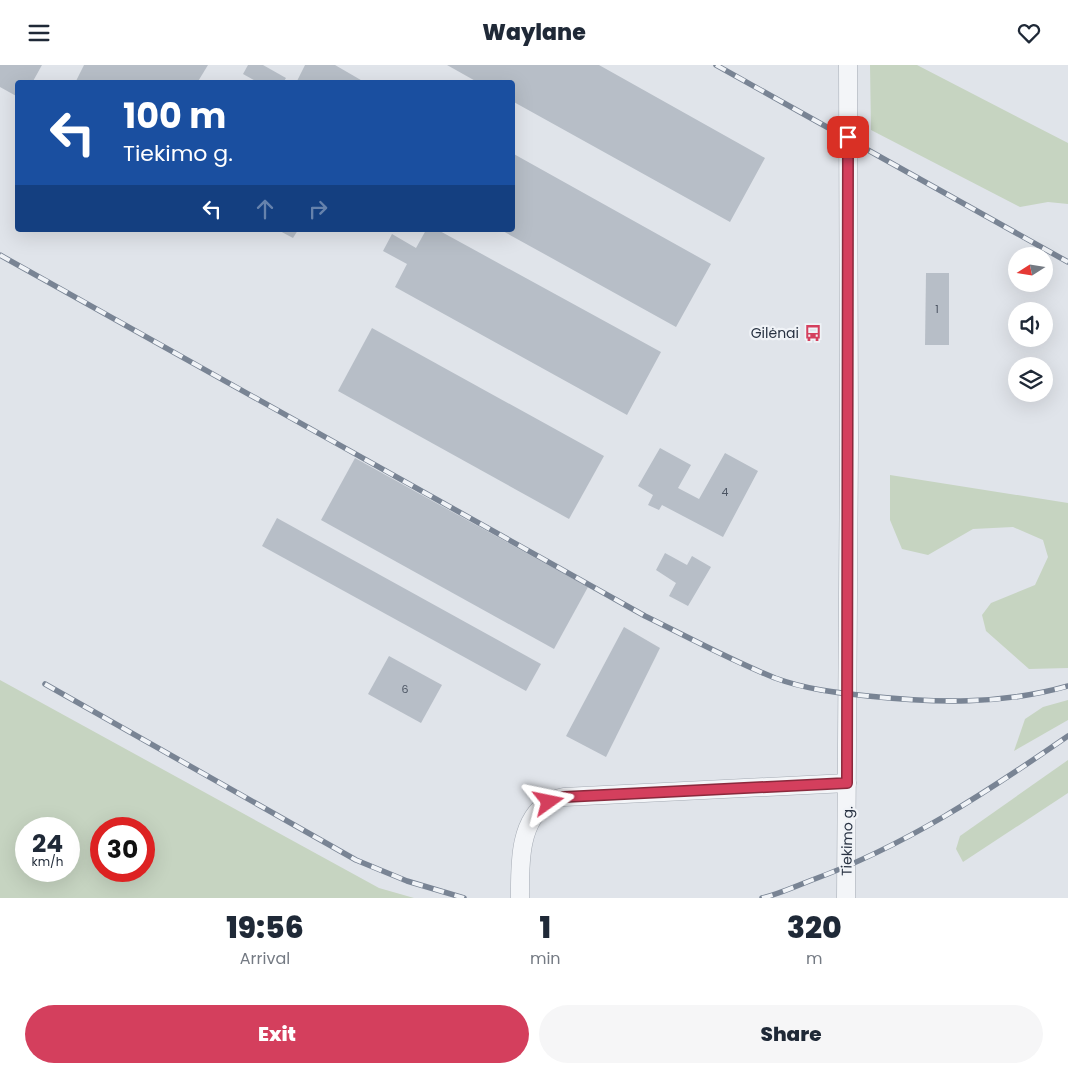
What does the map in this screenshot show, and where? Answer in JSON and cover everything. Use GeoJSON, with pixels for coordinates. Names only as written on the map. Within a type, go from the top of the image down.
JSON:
{"type":"FeatureCollection","features":[{"type":"Feature","properties":{"kind":"street","name":"Tiekimo g."},"geometry":{"type":"LineString","coordinates":[[846,898],[848,65]]}},
{"type":"Feature","properties":{"kind":"street"},"geometry":{"type":"LineString","coordinates":[[520,898],[522,851],[527,831],[535,815],[549,802],[564,797],[847,783]]}},
{"type":"Feature","properties":{"kind":"green space"},"geometry":{"type":"Polygon","coordinates":[[[870,65],[917,65],[1068,143],[1068,204],[1048,202],[1020,207],[871,130],[870,65]]]}},
{"type":"Feature","properties":{"kind":"green space"},"geometry":{"type":"Polygon","coordinates":[[[890,475],[1068,503],[1068,668],[1029,669],[986,631],[982,615],[991,603],[1035,585],[1048,557],[1043,540],[1013,527],[973,529],[928,555],[902,549],[890,520],[890,475]]]}},
{"type":"Feature","properties":{"kind":"green space"},"geometry":{"type":"Polygon","coordinates":[[[0,680],[379,888],[414,898],[0,898],[0,680]]]}},
{"type":"Feature","properties":{"kind":"green space"},"geometry":{"type":"Polygon","coordinates":[[[1068,700],[1068,720],[1014,751],[1025,719],[1043,707],[1068,700]]]}},
{"type":"Feature","properties":{"kind":"green space"},"geometry":{"type":"Polygon","coordinates":[[[1068,760],[1068,793],[963,862],[956,849],[960,836],[1068,760]]]}},
{"type":"Feature","properties":{"kind":"building"},"geometry":{"type":"Polygon","coordinates":[[[0,65],[42,65],[34,80],[15,80],[15,95],[0,87],[0,65]]]}},
{"type":"Feature","properties":{"kind":"building"},"geometry":{"type":"Polygon","coordinates":[[[84,65],[208,65],[199,80],[76,80],[84,65]]]}},
{"type":"Feature","properties":{"kind":"building"},"geometry":{"type":"Polygon","coordinates":[[[248,65],[263,65],[286,78],[285,80],[254,80],[243,74],[248,65]]]}},
{"type":"Feature","properties":{"kind":"building"},"geometry":{"type":"Polygon","coordinates":[[[305,65],[335,65],[361,80],[298,80],[305,65]]]}},
{"type":"Feature","properties":{"kind":"building"},"geometry":{"type":"Polygon","coordinates":[[[447,65],[599,65],[765,158],[730,222],[515,103],[515,80],[474,80],[447,65]]]}},
{"type":"Feature","properties":{"kind":"building"},"geometry":{"type":"Polygon","coordinates":[[[515,155],[711,264],[676,327],[505,232],[515,232],[515,155]]]}},
{"type":"Feature","properties":{"kind":"building"},"geometry":{"type":"Polygon","coordinates":[[[282,232],[297,232],[293,238],[282,232]]]}},
{"type":"Feature","properties":{"kind":"building"},"geometry":{"type":"Polygon","coordinates":[[[425,232],[442,232],[661,352],[627,415],[395,287],[407,264],[383,251],[392,234],[416,248],[425,232]]]}},
{"type":"Feature","properties":{"kind":"building"},"geometry":{"type":"Polygon","coordinates":[[[926,273],[949,273],[949,345],[925,345],[926,273]]]}},
{"type":"Feature","properties":{"kind":"building"},"geometry":{"type":"Polygon","coordinates":[[[372,328],[604,456],[569,519],[338,391],[372,328]]]}},
{"type":"Feature","properties":{"kind":"building"},"geometry":{"type":"Polygon","coordinates":[[[660,448],[691,465],[678,488],[699,499],[725,453],[758,471],[723,537],[662,505],[659,510],[648,505],[653,495],[638,486],[660,448]]]}},
{"type":"Feature","properties":{"kind":"building"},"geometry":{"type":"Polygon","coordinates":[[[355,458],[588,587],[554,649],[321,520],[355,458]]]}},
{"type":"Feature","properties":{"kind":"building"},"geometry":{"type":"Polygon","coordinates":[[[277,518],[541,664],[526,691],[262,546],[277,518]]]}},
{"type":"Feature","properties":{"kind":"building"},"geometry":{"type":"Polygon","coordinates":[[[665,553],[687,565],[692,556],[711,567],[688,606],[669,596],[676,583],[656,570],[665,553]]]}},
{"type":"Feature","properties":{"kind":"building"},"geometry":{"type":"Polygon","coordinates":[[[624,627],[660,648],[606,757],[566,736],[624,627]]]}},
{"type":"Feature","properties":{"kind":"building"},"geometry":{"type":"Polygon","coordinates":[[[389,656],[442,685],[421,723],[368,694],[389,656]]]}},
{"type":"Feature","properties":{"kind":"railway"},"geometry":{"type":"LineString","coordinates":[[716,65],[1068,262]]}},
{"type":"Feature","properties":{"kind":"railway"},"geometry":{"type":"LineString","coordinates":[[0,255],[645,616],[725,656],[775,678],[809,688],[833,692],[943,701],[1018,697],[1068,686]]}},
{"type":"Feature","properties":{"kind":"railway"},"geometry":{"type":"LineString","coordinates":[[45,684],[356,860],[407,881],[464,898]]}},
{"type":"Feature","properties":{"kind":"railway"},"geometry":{"type":"LineString","coordinates":[[762,898],[846,866],[913,834],[976,797],[1068,736]]}},
{"type":"Feature","properties":{"kind":"place","name":"Gilėnai"},"geometry":{"type":"Point","coordinates":[813,333]}},
{"type":"Feature","properties":{"kind":"route"},"geometry":{"type":"LineString","coordinates":[[549,802],[564,797],[847,783],[848,137]]}}]}
